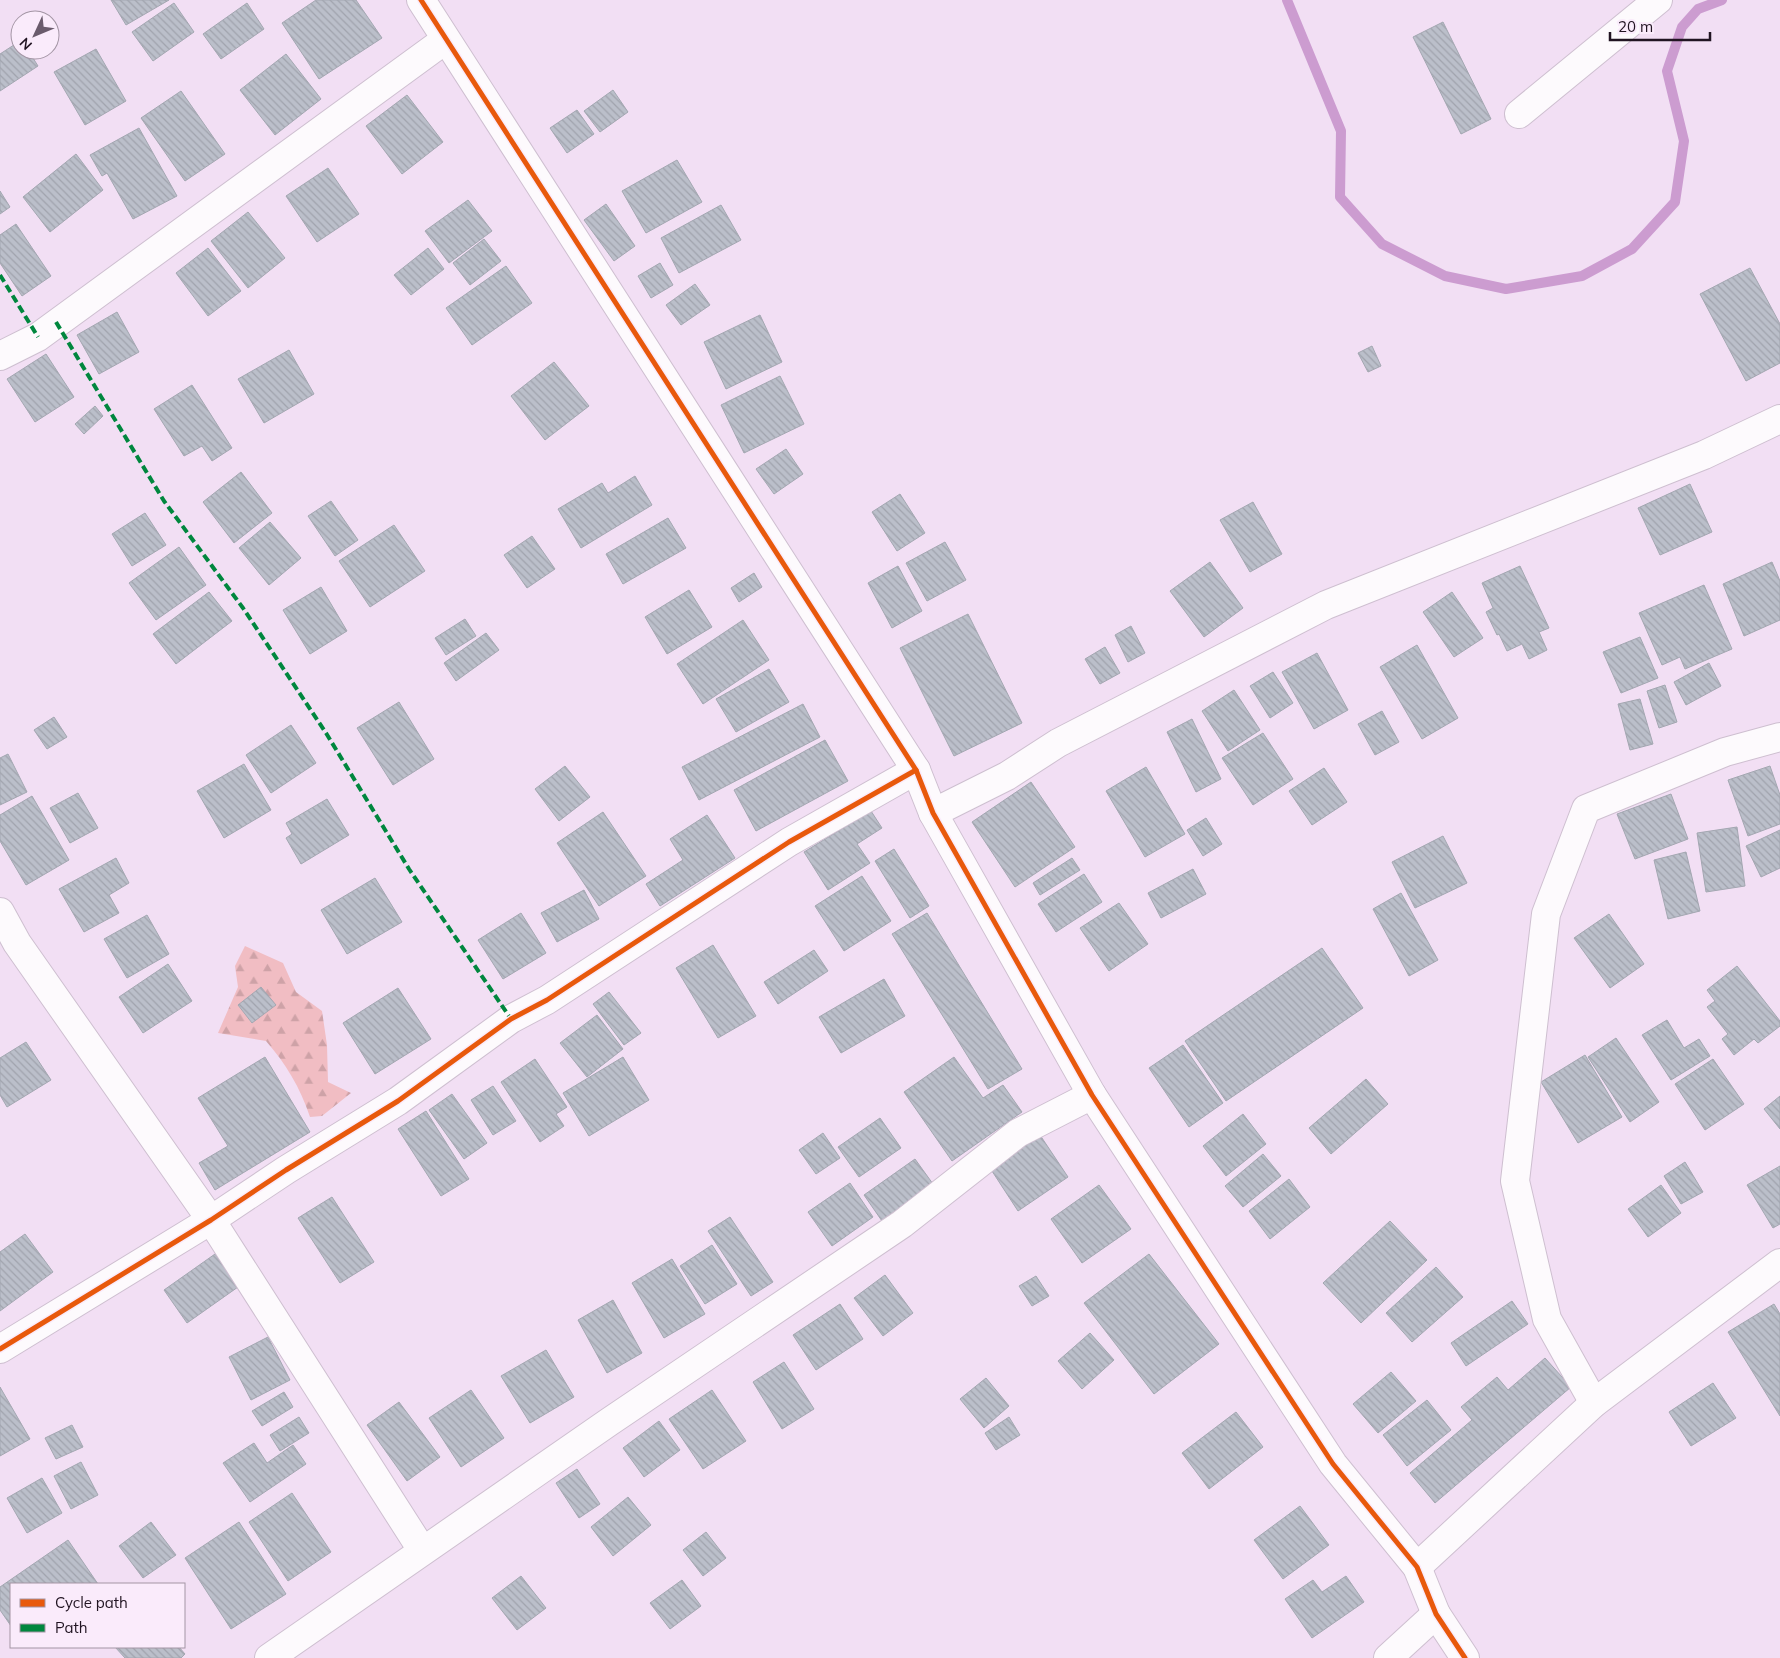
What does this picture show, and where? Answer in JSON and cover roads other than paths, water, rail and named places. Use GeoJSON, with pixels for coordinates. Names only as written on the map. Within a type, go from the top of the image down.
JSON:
{"type":"FeatureCollection","features":[{"type":"Feature","properties":{"kind":"street"},"geometry":{"type":"LineString","coordinates":[[421,0],[916,770],[933,813],[1092,1095],[1333,1464],[1417,1567],[1436,1614],[1465,1658]]}},
{"type":"Feature","properties":{"kind":"street"},"geometry":{"type":"LineString","coordinates":[[1519,114],[1658,0]]}},
{"type":"Feature","properties":{"kind":"street"},"geometry":{"type":"LineString","coordinates":[[0,356],[38,337],[445,40]]}},
{"type":"Feature","properties":{"kind":"street"},"geometry":{"type":"LineString","coordinates":[[933,813],[1007,776],[1058,743],[1326,605],[1695,459],[1780,419]]}},
{"type":"Feature","properties":{"kind":"street"},"geometry":{"type":"LineString","coordinates":[[1594,1403],[1547,1319],[1515,1180],[1546,914],[1586,809],[1725,752],[1780,737]]}},
{"type":"Feature","properties":{"kind":"street"},"geometry":{"type":"LineString","coordinates":[[0,1349],[211,1220],[286,1170],[398,1101],[511,1019],[547,1000],[789,842],[916,770]]}},
{"type":"Feature","properties":{"kind":"street"},"geometry":{"type":"LineString","coordinates":[[0,912],[17,943],[211,1220],[422,1550]]}},
{"type":"Feature","properties":{"kind":"street"},"geometry":{"type":"LineString","coordinates":[[269,1658],[422,1550],[902,1224],[1018,1133],[1092,1095]]}},
{"type":"Feature","properties":{"kind":"street"},"geometry":{"type":"LineString","coordinates":[[1417,1567],[1594,1403],[1780,1263]]}},
{"type":"Feature","properties":{"kind":"street"},"geometry":{"type":"LineString","coordinates":[[1388,1658],[1436,1614]]}},
{"type":"Feature","properties":{"kind":"waterway"},"geometry":{"type":"LineString","coordinates":[[1287,0],[1341,131],[1340,197],[1382,244],[1445,276],[1506,289],[1582,276],[1632,249],[1675,202],[1684,141],[1667,71],[1682,27],[1698,9],[1722,0]]}}]}
